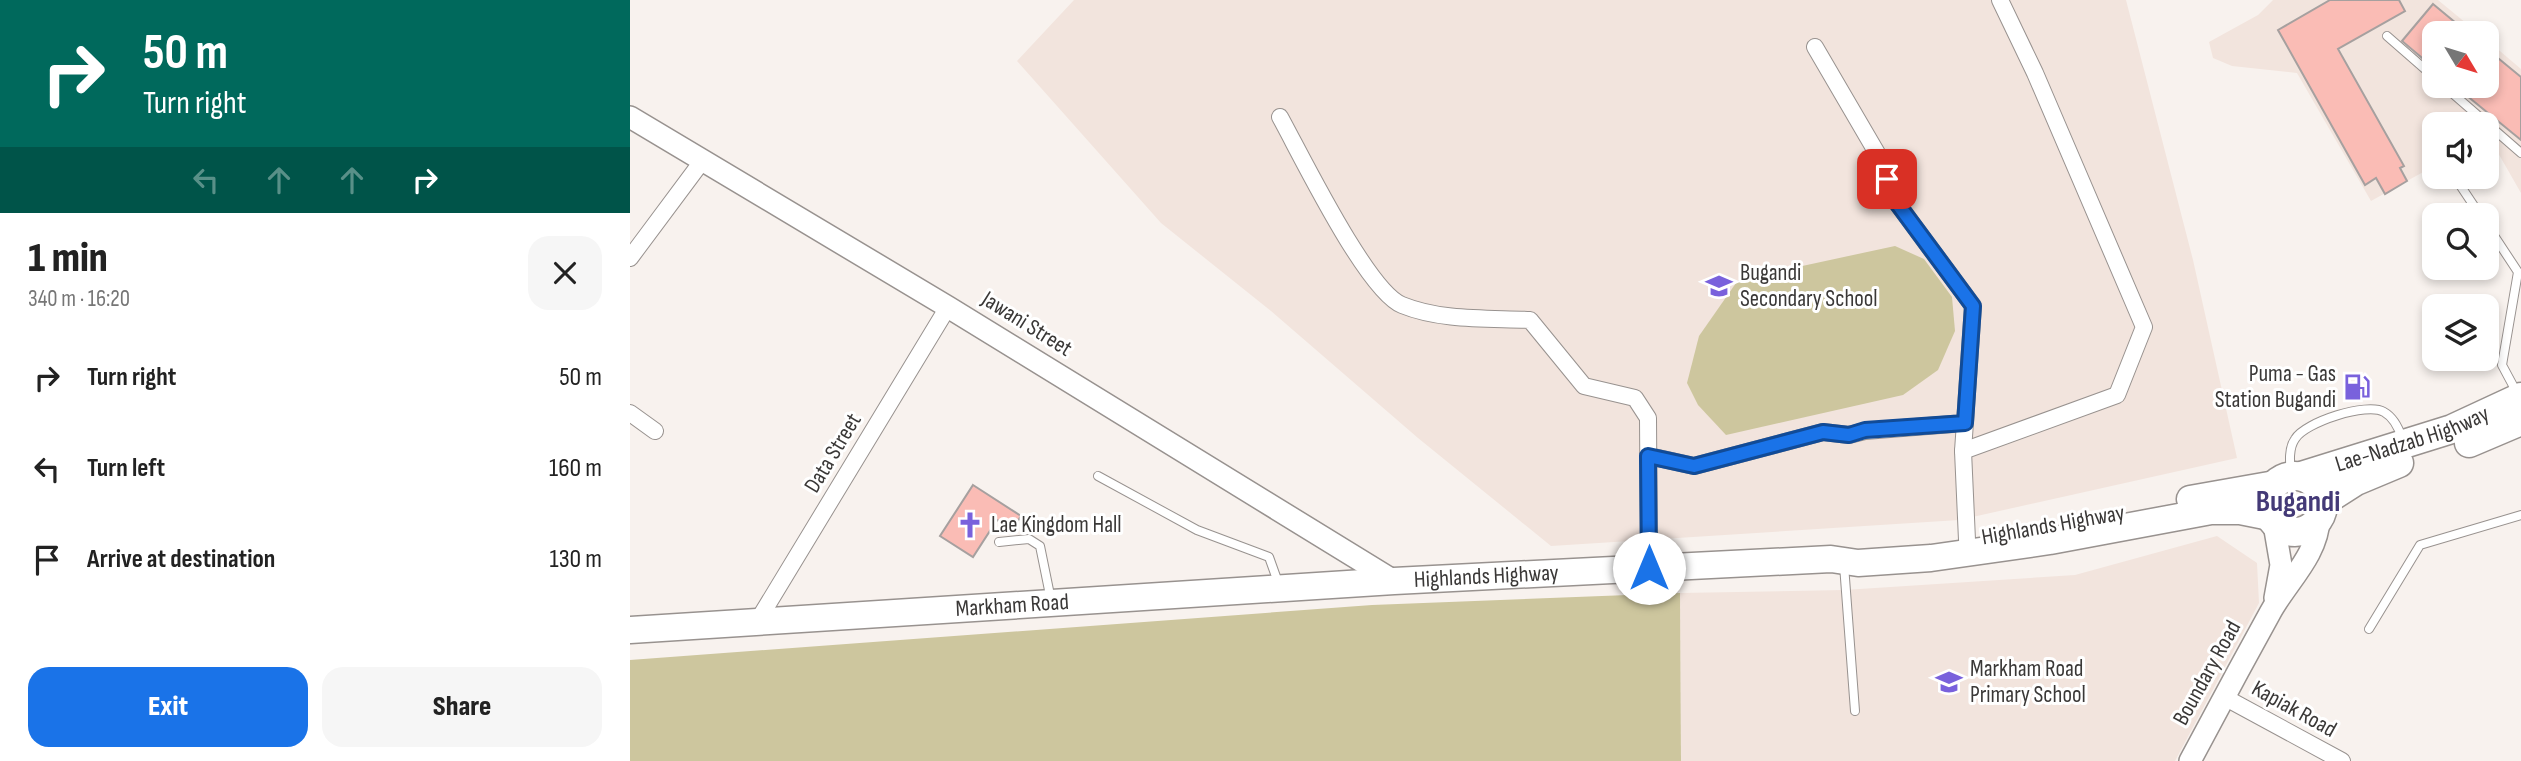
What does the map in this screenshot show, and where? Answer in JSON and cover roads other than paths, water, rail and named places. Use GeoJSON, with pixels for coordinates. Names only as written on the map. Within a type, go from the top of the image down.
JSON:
{"type":"FeatureCollection","features":[{"type":"Feature","properties":{"kind":"highway","name":"Lae-Nadzab Highway"},"geometry":{"type":"LineString","coordinates":[[2289,479],[2521,406]]}},
{"type":"Feature","properties":{"kind":"highway","name":"Lae-Nadzab Highway"},"geometry":{"type":"LineString","coordinates":[[2321,510],[2378,471],[2478,440],[2521,406]]}},
{"type":"Feature","properties":{"kind":"highway"},"geometry":{"type":"LineString","coordinates":[[2289,479],[2316,485],[2321,510],[2303,531],[2292,533],[2272,520],[2267,496],[2289,479]]}},
{"type":"Feature","properties":{"kind":"main road","name":"Highlands Highway"},"geometry":{"type":"LineString","coordinates":[[1837,560],[1868,550],[1967,540],[2060,526],[2289,479]]}},
{"type":"Feature","properties":{"kind":"main road","name":"Highlands Highway"},"geometry":{"type":"LineString","coordinates":[[1394,581],[1837,560],[1873,563],[2050,541],[2211,511],[2240,511],[2272,520]]}},
{"type":"Feature","properties":{"kind":"main road","name":"Markham Road"},"geometry":{"type":"LineString","coordinates":[[630,630],[1394,581]]}},
{"type":"Feature","properties":{"kind":"street"},"geometry":{"type":"LineString","coordinates":[[1963,451],[2116,395],[2144,327],[2035,74],[2000,0]]}},
{"type":"Feature","properties":{"kind":"street"},"geometry":{"type":"LineString","coordinates":[[1815,47],[1881,160],[1894,199],[1973,306],[1963,451],[1967,540]]}},
{"type":"Feature","properties":{"kind":"street","name":"Jawani Street"},"geometry":{"type":"LineString","coordinates":[[630,117],[948,307],[1394,581]]}},
{"type":"Feature","properties":{"kind":"street"},"geometry":{"type":"LineString","coordinates":[[1280,117],[1372,279],[1399,304],[1434,315],[1530,320],[1584,386],[1635,398],[1648,418],[1649,568]]}},
{"type":"Feature","properties":{"kind":"street"},"geometry":{"type":"LineString","coordinates":[[630,258],[703,160]]}},
{"type":"Feature","properties":{"kind":"street","name":"Data Street"},"geometry":{"type":"LineString","coordinates":[[757,622],[948,307]]}},
{"type":"Feature","properties":{"kind":"street"},"geometry":{"type":"LineString","coordinates":[[630,413],[655,431]]}},
{"type":"Feature","properties":{"kind":"street"},"geometry":{"type":"LineString","coordinates":[[1648,456],[1694,466],[1823,432],[1849,435],[1865,430],[1965,423]]}},
{"type":"Feature","properties":{"kind":"street"},"geometry":{"type":"LineString","coordinates":[[2271,610],[2309,553],[2319,532],[2321,510]]}},
{"type":"Feature","properties":{"kind":"street"},"geometry":{"type":"LineString","coordinates":[[2271,610],[2281,571],[2272,520]]}},
{"type":"Feature","properties":{"kind":"street","name":"Boundary Road"},"geometry":{"type":"LineString","coordinates":[[2190,761],[2271,610]]}},
{"type":"Feature","properties":{"kind":"street","name":"Kapiak Road"},"geometry":{"type":"LineString","coordinates":[[2224,696],[2342,761]]}},
{"type":"Feature","properties":{"kind":"lane"},"geometry":{"type":"LineString","coordinates":[[2387,36],[2422,67]]}},
{"type":"Feature","properties":{"kind":"lane"},"geometry":{"type":"LineString","coordinates":[[2458,98],[2521,153]]}},
{"type":"Feature","properties":{"kind":"lane"},"geometry":{"type":"LineString","coordinates":[[2499,243],[2518,272],[2502,365],[2521,406]]}},
{"type":"Feature","properties":{"kind":"lane"},"geometry":{"type":"LineString","coordinates":[[2289,479],[2295,437],[2312,423],[2377,409],[2393,420],[2404,444]]}},
{"type":"Feature","properties":{"kind":"lane"},"geometry":{"type":"LineString","coordinates":[[1098,476],[1198,530],[1269,557],[1280,588]]}},
{"type":"Feature","properties":{"kind":"lane"},"geometry":{"type":"LineString","coordinates":[[2369,629],[2420,545],[2521,514]]}},
{"type":"Feature","properties":{"kind":"lane"},"geometry":{"type":"LineString","coordinates":[[999,542],[1029,539],[1040,546],[1051,603]]}},
{"type":"Feature","properties":{"kind":"lane"},"geometry":{"type":"LineString","coordinates":[[1837,560],[1855,710]]}},
{"type":"Feature","properties":{"kind":"place","name":"Bugandi Secondary School"},"geometry":{"type":"Point","coordinates":[1719,286]}},
{"type":"Feature","properties":{"kind":"place","name":"Puma - Gas Station Bugandi"},"geometry":{"type":"Point","coordinates":[2357,387]}},
{"type":"Feature","properties":{"kind":"place","name":"Lae Kingdom Hall"},"geometry":{"type":"Point","coordinates":[970,525]}},
{"type":"Feature","properties":{"kind":"place","name":"Markham Road Primary School"},"geometry":{"type":"Point","coordinates":[1949,682]}},
{"type":"Feature","properties":{"kind":"district","name":"Bugandi"},"geometry":{"type":"Point","coordinates":[2298,502]}}]}
